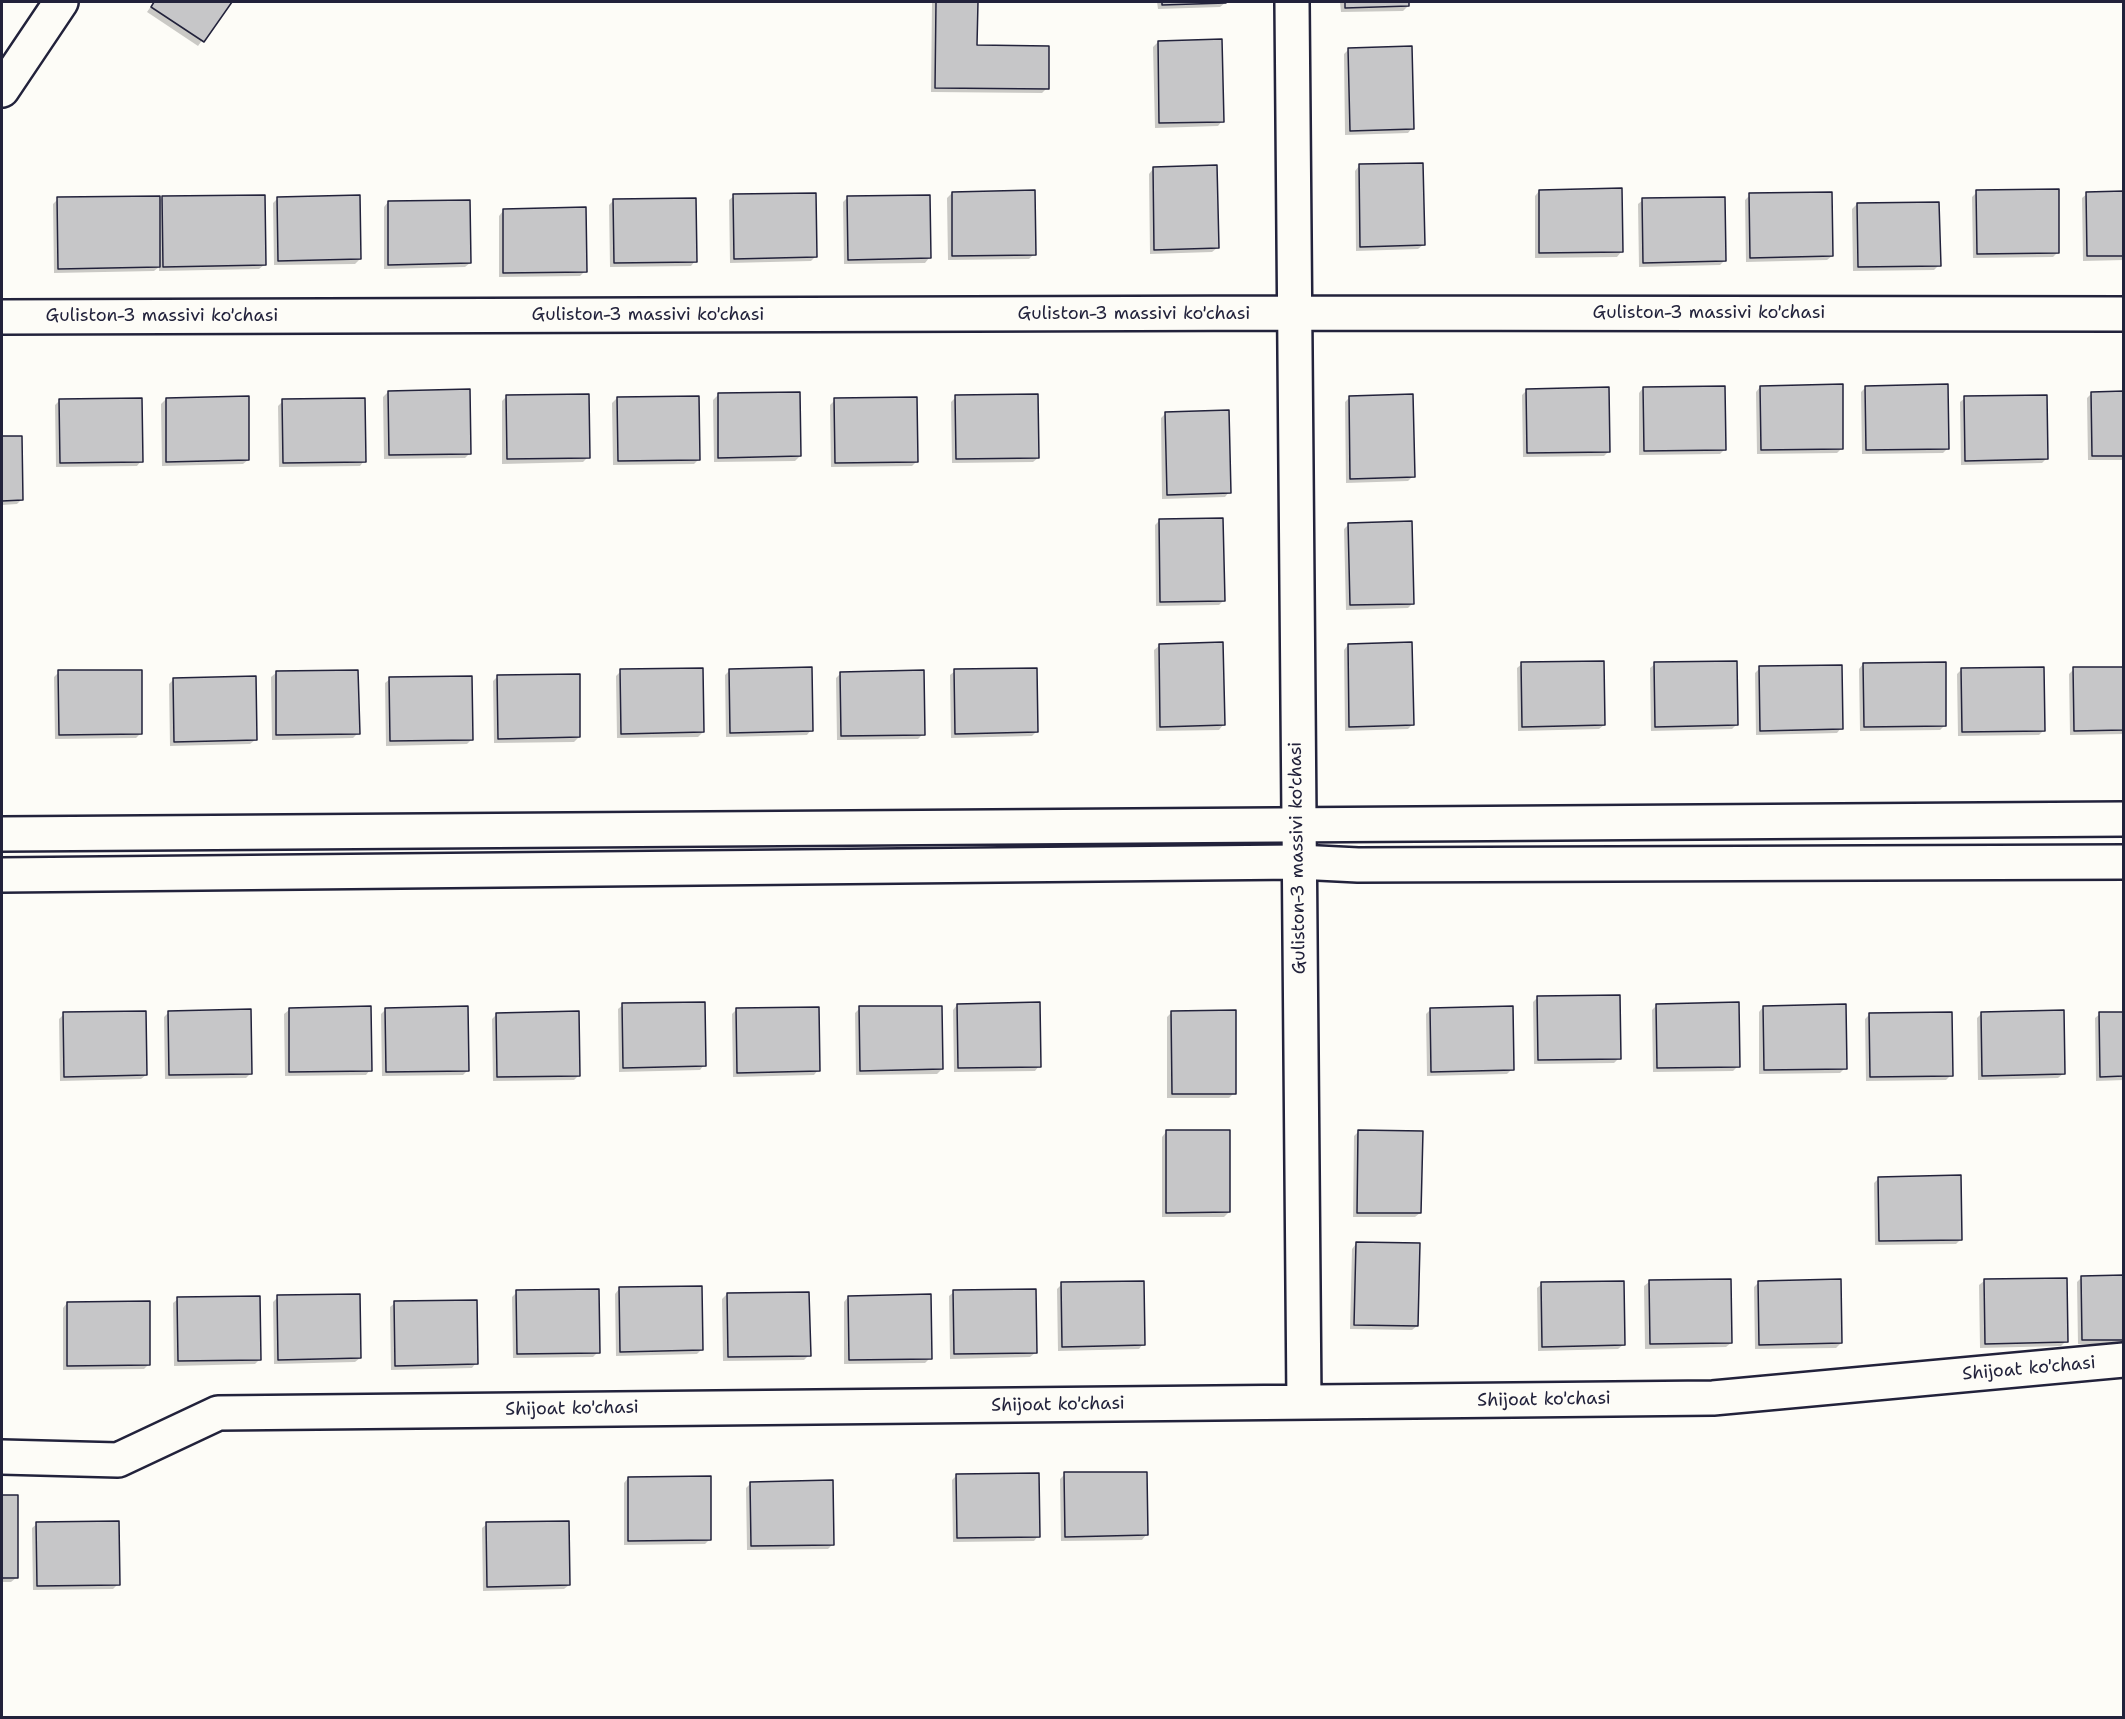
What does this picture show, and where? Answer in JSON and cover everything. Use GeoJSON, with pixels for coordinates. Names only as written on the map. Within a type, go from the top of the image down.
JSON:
{"type":"FeatureCollection","features":[{"type":"Feature","properties":{"kind":"street"},"geometry":{"type":"LineString","coordinates":[[2,90],[61,2]]}},
{"type":"Feature","properties":{"kind":"street","name":"Guliston-3 massivi ko'chasi"},"geometry":{"type":"LineString","coordinates":[[1292,2],[1304,1402]]}},
{"type":"Feature","properties":{"kind":"street","name":"Guliston-3 massivi ko'chasi"},"geometry":{"type":"LineString","coordinates":[[2,317],[1294,313],[2124,314]]}},
{"type":"Feature","properties":{"kind":"street"},"geometry":{"type":"LineString","coordinates":[[2,834],[2124,819]]}},
{"type":"Feature","properties":{"kind":"street"},"geometry":{"type":"LineString","coordinates":[[2,875],[1298,862],[1382,865],[2124,862]]}},
{"type":"Feature","properties":{"kind":"street","name":"Shijoat ko'chasi"},"geometry":{"type":"LineString","coordinates":[[2,1457],[118,1460],[218,1413],[1713,1398],[2124,1360]]}},
{"type":"Feature","properties":{"kind":"building"},"geometry":{"type":"Polygon","coordinates":[[[154,2],[232,2],[204,42],[151,7],[154,2]]]}},
{"type":"Feature","properties":{"kind":"building"},"geometry":{"type":"Polygon","coordinates":[[[936,2],[978,2],[977,45],[1049,46],[1049,89],[935,88],[936,2]]]}},
{"type":"Feature","properties":{"kind":"building"},"geometry":{"type":"Polygon","coordinates":[[[1162,2],[1226,2],[1226,3],[1162,5],[1162,2]]]}},
{"type":"Feature","properties":{"kind":"building"},"geometry":{"type":"Polygon","coordinates":[[[1345,2],[1409,2],[1409,6],[1345,8],[1345,2]]]}},
{"type":"Feature","properties":{"kind":"building"},"geometry":{"type":"Polygon","coordinates":[[[1222,39],[1224,122],[1159,123],[1158,41],[1222,39]]]}},
{"type":"Feature","properties":{"kind":"building"},"geometry":{"type":"Polygon","coordinates":[[[1412,46],[1414,129],[1350,131],[1348,48],[1412,46]]]}},
{"type":"Feature","properties":{"kind":"building"},"geometry":{"type":"Polygon","coordinates":[[[1423,163],[1425,245],[1360,247],[1359,164],[1423,163]]]}},
{"type":"Feature","properties":{"kind":"building"},"geometry":{"type":"Polygon","coordinates":[[[1217,165],[1219,248],[1154,250],[1153,167],[1217,165]]]}},
{"type":"Feature","properties":{"kind":"building"},"geometry":{"type":"Polygon","coordinates":[[[1622,188],[1623,252],[1539,253],[1539,190],[1622,188]]]}},
{"type":"Feature","properties":{"kind":"building"},"geometry":{"type":"Polygon","coordinates":[[[2059,189],[2059,253],[1977,254],[1976,190],[2059,189]]]}},
{"type":"Feature","properties":{"kind":"building"},"geometry":{"type":"Polygon","coordinates":[[[1035,190],[1036,255],[952,256],[952,192],[1035,190]]]}},
{"type":"Feature","properties":{"kind":"building"},"geometry":{"type":"Polygon","coordinates":[[[2124,191],[2124,256],[2087,256],[2086,192],[2124,191]]]}},
{"type":"Feature","properties":{"kind":"building"},"geometry":{"type":"Polygon","coordinates":[[[1832,192],[1833,256],[1750,258],[1749,193],[1832,192]]]}},
{"type":"Feature","properties":{"kind":"building"},"geometry":{"type":"Polygon","coordinates":[[[816,193],[817,257],[734,259],[733,194],[816,193]]]}},
{"type":"Feature","properties":{"kind":"building"},"geometry":{"type":"Polygon","coordinates":[[[265,195],[266,265],[163,267],[162,196],[265,195]]]}},
{"type":"Feature","properties":{"kind":"building"},"geometry":{"type":"Polygon","coordinates":[[[360,195],[361,259],[278,261],[277,197],[360,195]]]}},
{"type":"Feature","properties":{"kind":"building"},"geometry":{"type":"Polygon","coordinates":[[[930,195],[931,258],[848,260],[847,196],[930,195]]]}},
{"type":"Feature","properties":{"kind":"building"},"geometry":{"type":"Polygon","coordinates":[[[160,196],[160,267],[58,269],[57,197],[160,196]]]}},
{"type":"Feature","properties":{"kind":"building"},"geometry":{"type":"Polygon","coordinates":[[[1725,197],[1726,261],[1643,263],[1642,198],[1725,197]]]}},
{"type":"Feature","properties":{"kind":"building"},"geometry":{"type":"Polygon","coordinates":[[[696,198],[697,262],[614,263],[613,199],[696,198]]]}},
{"type":"Feature","properties":{"kind":"building"},"geometry":{"type":"Polygon","coordinates":[[[470,200],[471,263],[388,265],[388,201],[470,200]]]}},
{"type":"Feature","properties":{"kind":"building"},"geometry":{"type":"Polygon","coordinates":[[[1939,202],[1941,266],[1858,267],[1857,203],[1939,202]]]}},
{"type":"Feature","properties":{"kind":"building"},"geometry":{"type":"Polygon","coordinates":[[[586,207],[587,272],[503,273],[503,209],[586,207]]]}},
{"type":"Feature","properties":{"kind":"building"},"geometry":{"type":"Polygon","coordinates":[[[1843,384],[1843,449],[1761,450],[1760,386],[1843,384]]]}},
{"type":"Feature","properties":{"kind":"building"},"geometry":{"type":"Polygon","coordinates":[[[1948,384],[1949,449],[1866,450],[1865,386],[1948,384]]]}},
{"type":"Feature","properties":{"kind":"building"},"geometry":{"type":"Polygon","coordinates":[[[1725,386],[1726,450],[1644,451],[1643,387],[1725,386]]]}},
{"type":"Feature","properties":{"kind":"building"},"geometry":{"type":"Polygon","coordinates":[[[1609,387],[1610,452],[1527,453],[1526,389],[1609,387]]]}},
{"type":"Feature","properties":{"kind":"building"},"geometry":{"type":"Polygon","coordinates":[[[470,389],[471,454],[389,455],[388,391],[470,389]]]}},
{"type":"Feature","properties":{"kind":"building"},"geometry":{"type":"Polygon","coordinates":[[[2124,391],[2124,456],[2092,456],[2091,392],[2124,391]]]}},
{"type":"Feature","properties":{"kind":"building"},"geometry":{"type":"Polygon","coordinates":[[[800,392],[801,456],[718,458],[718,393],[800,392]]]}},
{"type":"Feature","properties":{"kind":"building"},"geometry":{"type":"Polygon","coordinates":[[[589,394],[590,458],[507,459],[506,395],[589,394]]]}},
{"type":"Feature","properties":{"kind":"building"},"geometry":{"type":"Polygon","coordinates":[[[1038,394],[1039,458],[956,459],[955,395],[1038,394]]]}},
{"type":"Feature","properties":{"kind":"building"},"geometry":{"type":"Polygon","coordinates":[[[1413,394],[1415,477],[1350,479],[1349,396],[1413,394]]]}},
{"type":"Feature","properties":{"kind":"building"},"geometry":{"type":"Polygon","coordinates":[[[2047,395],[2048,459],[1965,461],[1964,396],[2047,395]]]}},
{"type":"Feature","properties":{"kind":"building"},"geometry":{"type":"Polygon","coordinates":[[[249,396],[249,460],[166,462],[166,398],[249,396]]]}},
{"type":"Feature","properties":{"kind":"building"},"geometry":{"type":"Polygon","coordinates":[[[699,396],[700,460],[618,461],[617,397],[699,396]]]}},
{"type":"Feature","properties":{"kind":"building"},"geometry":{"type":"Polygon","coordinates":[[[917,397],[918,462],[835,463],[834,398],[917,397]]]}},
{"type":"Feature","properties":{"kind":"building"},"geometry":{"type":"Polygon","coordinates":[[[142,398],[143,462],[60,463],[59,399],[142,398]]]}},
{"type":"Feature","properties":{"kind":"building"},"geometry":{"type":"Polygon","coordinates":[[[365,398],[366,462],[283,463],[282,399],[365,398]]]}},
{"type":"Feature","properties":{"kind":"building"},"geometry":{"type":"Polygon","coordinates":[[[1229,410],[1231,493],[1167,495],[1165,412],[1229,410]]]}},
{"type":"Feature","properties":{"kind":"building"},"geometry":{"type":"Polygon","coordinates":[[[2,436],[22,436],[23,500],[2,501],[2,436]]]}},
{"type":"Feature","properties":{"kind":"building"},"geometry":{"type":"Polygon","coordinates":[[[1223,518],[1225,601],[1160,602],[1159,519],[1223,518]]]}},
{"type":"Feature","properties":{"kind":"building"},"geometry":{"type":"Polygon","coordinates":[[[1412,521],[1414,604],[1350,605],[1348,523],[1412,521]]]}},
{"type":"Feature","properties":{"kind":"building"},"geometry":{"type":"Polygon","coordinates":[[[1223,642],[1225,725],[1160,727],[1159,644],[1223,642]]]}},
{"type":"Feature","properties":{"kind":"building"},"geometry":{"type":"Polygon","coordinates":[[[1412,642],[1414,725],[1349,727],[1348,644],[1412,642]]]}},
{"type":"Feature","properties":{"kind":"building"},"geometry":{"type":"Polygon","coordinates":[[[1604,661],[1605,725],[1522,727],[1521,662],[1604,661]]]}},
{"type":"Feature","properties":{"kind":"building"},"geometry":{"type":"Polygon","coordinates":[[[1737,661],[1738,725],[1655,727],[1654,662],[1737,661]]]}},
{"type":"Feature","properties":{"kind":"building"},"geometry":{"type":"Polygon","coordinates":[[[1946,662],[1946,726],[1864,727],[1863,663],[1946,662]]]}},
{"type":"Feature","properties":{"kind":"building"},"geometry":{"type":"Polygon","coordinates":[[[1842,665],[1843,729],[1760,731],[1759,666],[1842,665]]]}},
{"type":"Feature","properties":{"kind":"building"},"geometry":{"type":"Polygon","coordinates":[[[812,667],[813,731],[730,733],[729,669],[812,667]]]}},
{"type":"Feature","properties":{"kind":"building"},"geometry":{"type":"Polygon","coordinates":[[[2044,667],[2045,731],[1962,732],[1961,668],[2044,667]]]}},
{"type":"Feature","properties":{"kind":"building"},"geometry":{"type":"Polygon","coordinates":[[[2073,667],[2124,667],[2124,730],[2074,731],[2073,667]]]}},
{"type":"Feature","properties":{"kind":"building"},"geometry":{"type":"Polygon","coordinates":[[[703,668],[704,732],[621,734],[620,669],[703,668]]]}},
{"type":"Feature","properties":{"kind":"building"},"geometry":{"type":"Polygon","coordinates":[[[1037,668],[1038,732],[955,734],[954,669],[1037,668]]]}},
{"type":"Feature","properties":{"kind":"building"},"geometry":{"type":"Polygon","coordinates":[[[58,670],[142,670],[142,734],[59,735],[58,670]]]}},
{"type":"Feature","properties":{"kind":"building"},"geometry":{"type":"Polygon","coordinates":[[[358,670],[360,734],[276,735],[276,671],[358,670]]]}},
{"type":"Feature","properties":{"kind":"building"},"geometry":{"type":"Polygon","coordinates":[[[924,670],[925,735],[841,736],[840,672],[924,670]]]}},
{"type":"Feature","properties":{"kind":"building"},"geometry":{"type":"Polygon","coordinates":[[[580,674],[580,737],[498,739],[497,675],[580,674]]]}},
{"type":"Feature","properties":{"kind":"building"},"geometry":{"type":"Polygon","coordinates":[[[256,676],[257,740],[174,742],[173,678],[256,676]]]}},
{"type":"Feature","properties":{"kind":"building"},"geometry":{"type":"Polygon","coordinates":[[[472,676],[473,740],[390,741],[389,677],[472,676]]]}},
{"type":"Feature","properties":{"kind":"building"},"geometry":{"type":"Polygon","coordinates":[[[1620,995],[1621,1059],[1538,1060],[1537,996],[1620,995]]]}},
{"type":"Feature","properties":{"kind":"building"},"geometry":{"type":"Polygon","coordinates":[[[705,1002],[706,1066],[623,1068],[622,1003],[705,1002]]]}},
{"type":"Feature","properties":{"kind":"building"},"geometry":{"type":"Polygon","coordinates":[[[1040,1002],[1041,1067],[958,1068],[957,1004],[1040,1002]]]}},
{"type":"Feature","properties":{"kind":"building"},"geometry":{"type":"Polygon","coordinates":[[[1739,1002],[1740,1067],[1657,1068],[1656,1004],[1739,1002]]]}},
{"type":"Feature","properties":{"kind":"building"},"geometry":{"type":"Polygon","coordinates":[[[1846,1004],[1847,1069],[1764,1070],[1763,1006],[1846,1004]]]}},
{"type":"Feature","properties":{"kind":"building"},"geometry":{"type":"Polygon","coordinates":[[[371,1006],[372,1071],[289,1072],[289,1008],[371,1006]]]}},
{"type":"Feature","properties":{"kind":"building"},"geometry":{"type":"Polygon","coordinates":[[[468,1006],[469,1071],[386,1072],[385,1008],[468,1006]]]}},
{"type":"Feature","properties":{"kind":"building"},"geometry":{"type":"Polygon","coordinates":[[[859,1006],[942,1006],[943,1069],[860,1071],[859,1006]]]}},
{"type":"Feature","properties":{"kind":"building"},"geometry":{"type":"Polygon","coordinates":[[[1513,1006],[1514,1070],[1431,1072],[1430,1008],[1513,1006]]]}},
{"type":"Feature","properties":{"kind":"building"},"geometry":{"type":"Polygon","coordinates":[[[819,1007],[820,1071],[737,1073],[736,1008],[819,1007]]]}},
{"type":"Feature","properties":{"kind":"building"},"geometry":{"type":"Polygon","coordinates":[[[251,1009],[252,1074],[169,1075],[168,1011],[251,1009]]]}},
{"type":"Feature","properties":{"kind":"building"},"geometry":{"type":"Polygon","coordinates":[[[1236,1010],[1236,1094],[1172,1094],[1171,1011],[1236,1010]]]}},
{"type":"Feature","properties":{"kind":"building"},"geometry":{"type":"Polygon","coordinates":[[[2064,1010],[2065,1074],[1982,1076],[1981,1012],[2064,1010]]]}},
{"type":"Feature","properties":{"kind":"building"},"geometry":{"type":"Polygon","coordinates":[[[146,1011],[147,1075],[64,1077],[63,1012],[146,1011]]]}},
{"type":"Feature","properties":{"kind":"building"},"geometry":{"type":"Polygon","coordinates":[[[579,1011],[580,1076],[497,1077],[496,1013],[579,1011]]]}},
{"type":"Feature","properties":{"kind":"building"},"geometry":{"type":"Polygon","coordinates":[[[1952,1012],[1953,1076],[1870,1077],[1869,1013],[1952,1012]]]}},
{"type":"Feature","properties":{"kind":"building"},"geometry":{"type":"Polygon","coordinates":[[[2099,1012],[2124,1012],[2124,1076],[2100,1077],[2099,1012]]]}},
{"type":"Feature","properties":{"kind":"building"},"geometry":{"type":"Polygon","coordinates":[[[1166,1130],[1230,1130],[1230,1212],[1166,1213],[1166,1130]]]}},
{"type":"Feature","properties":{"kind":"building"},"geometry":{"type":"Polygon","coordinates":[[[1358,1130],[1423,1131],[1421,1213],[1357,1213],[1358,1130]]]}},
{"type":"Feature","properties":{"kind":"building"},"geometry":{"type":"Polygon","coordinates":[[[1961,1175],[1962,1240],[1879,1241],[1878,1177],[1961,1175]]]}},
{"type":"Feature","properties":{"kind":"building"},"geometry":{"type":"Polygon","coordinates":[[[1356,1242],[1420,1243],[1418,1326],[1354,1325],[1356,1242]]]}},
{"type":"Feature","properties":{"kind":"building"},"geometry":{"type":"Polygon","coordinates":[[[2124,1275],[2124,1340],[2082,1340],[2081,1276],[2124,1275]]]}},
{"type":"Feature","properties":{"kind":"building"},"geometry":{"type":"Polygon","coordinates":[[[2067,1278],[2068,1342],[1985,1344],[1984,1279],[2067,1278]]]}},
{"type":"Feature","properties":{"kind":"building"},"geometry":{"type":"Polygon","coordinates":[[[1731,1279],[1732,1343],[1650,1344],[1649,1280],[1731,1279]]]}},
{"type":"Feature","properties":{"kind":"building"},"geometry":{"type":"Polygon","coordinates":[[[1841,1279],[1842,1343],[1759,1345],[1758,1281],[1841,1279]]]}},
{"type":"Feature","properties":{"kind":"building"},"geometry":{"type":"Polygon","coordinates":[[[1144,1281],[1145,1345],[1062,1347],[1061,1282],[1144,1281]]]}},
{"type":"Feature","properties":{"kind":"building"},"geometry":{"type":"Polygon","coordinates":[[[1624,1281],[1625,1345],[1542,1347],[1541,1282],[1624,1281]]]}},
{"type":"Feature","properties":{"kind":"building"},"geometry":{"type":"Polygon","coordinates":[[[702,1286],[703,1350],[620,1352],[619,1287],[702,1286]]]}},
{"type":"Feature","properties":{"kind":"building"},"geometry":{"type":"Polygon","coordinates":[[[599,1289],[600,1353],[517,1354],[516,1290],[599,1289]]]}},
{"type":"Feature","properties":{"kind":"building"},"geometry":{"type":"Polygon","coordinates":[[[1036,1289],[1037,1353],[954,1354],[953,1290],[1036,1289]]]}},
{"type":"Feature","properties":{"kind":"building"},"geometry":{"type":"Polygon","coordinates":[[[809,1292],[811,1356],[728,1357],[727,1293],[809,1292]]]}},
{"type":"Feature","properties":{"kind":"building"},"geometry":{"type":"Polygon","coordinates":[[[360,1294],[361,1358],[278,1360],[277,1295],[360,1294]]]}},
{"type":"Feature","properties":{"kind":"building"},"geometry":{"type":"Polygon","coordinates":[[[931,1294],[932,1359],[849,1360],[848,1296],[931,1294]]]}},
{"type":"Feature","properties":{"kind":"building"},"geometry":{"type":"Polygon","coordinates":[[[260,1296],[261,1360],[178,1361],[177,1297],[260,1296]]]}},
{"type":"Feature","properties":{"kind":"building"},"geometry":{"type":"Polygon","coordinates":[[[477,1300],[478,1364],[395,1366],[394,1301],[477,1300]]]}},
{"type":"Feature","properties":{"kind":"building"},"geometry":{"type":"Polygon","coordinates":[[[150,1301],[150,1365],[67,1366],[67,1302],[150,1301]]]}},
{"type":"Feature","properties":{"kind":"building"},"geometry":{"type":"Polygon","coordinates":[[[1064,1472],[1147,1472],[1148,1535],[1065,1537],[1064,1472]]]}},
{"type":"Feature","properties":{"kind":"building"},"geometry":{"type":"Polygon","coordinates":[[[1039,1473],[1040,1537],[957,1538],[956,1474],[1039,1473]]]}},
{"type":"Feature","properties":{"kind":"building"},"geometry":{"type":"Polygon","coordinates":[[[711,1476],[711,1540],[628,1541],[628,1477],[711,1476]]]}},
{"type":"Feature","properties":{"kind":"building"},"geometry":{"type":"Polygon","coordinates":[[[833,1480],[834,1545],[751,1546],[750,1482],[833,1480]]]}},
{"type":"Feature","properties":{"kind":"building"},"geometry":{"type":"Polygon","coordinates":[[[2,1495],[18,1495],[18,1578],[2,1578],[2,1495]]]}},
{"type":"Feature","properties":{"kind":"building"},"geometry":{"type":"Polygon","coordinates":[[[119,1521],[120,1585],[37,1586],[36,1522],[119,1521]]]}},
{"type":"Feature","properties":{"kind":"building"},"geometry":{"type":"Polygon","coordinates":[[[569,1521],[570,1585],[487,1587],[486,1522],[569,1521]]]}}]}
